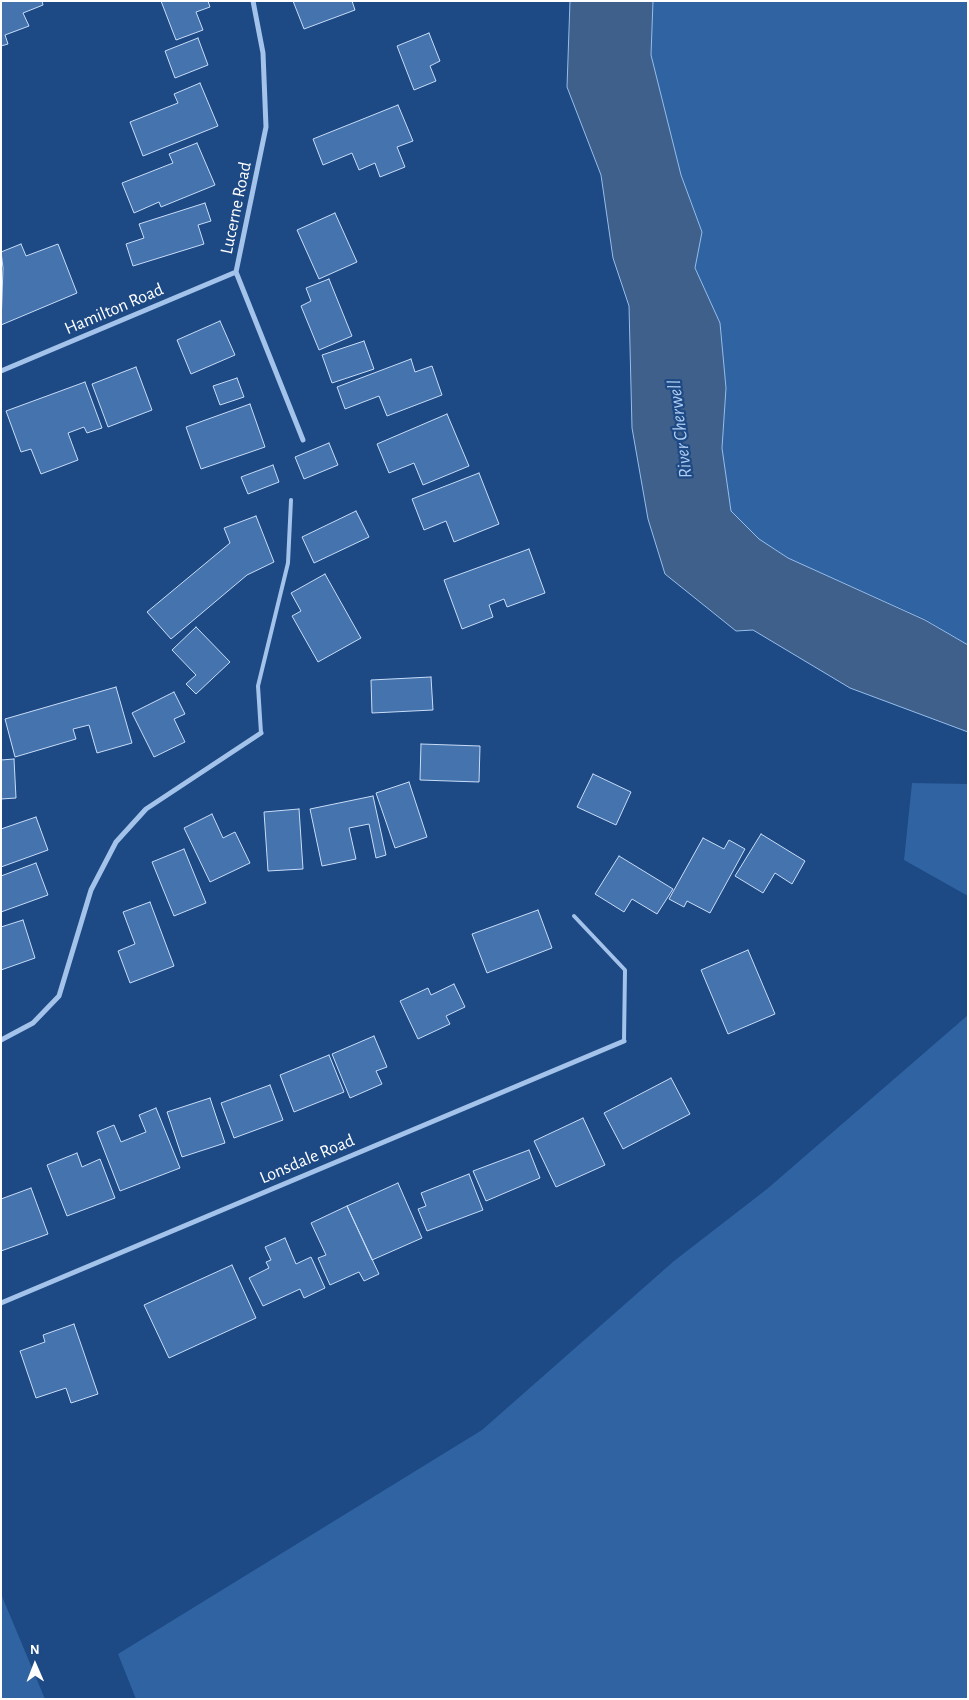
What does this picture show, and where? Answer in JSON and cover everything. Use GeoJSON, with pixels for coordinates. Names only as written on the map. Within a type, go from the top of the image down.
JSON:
{"type":"FeatureCollection","features":[{"type":"Feature","properties":{"kind":"street","name":"Lucerne Road"},"geometry":{"type":"LineString","coordinates":[[253,1],[263,53],[266,127],[236,272],[303,440]]}},
{"type":"Feature","properties":{"kind":"street","name":"Hamilton Road"},"geometry":{"type":"LineString","coordinates":[[1,371],[236,272]]}},
{"type":"Feature","properties":{"kind":"street"},"geometry":{"type":"LineString","coordinates":[[1,1040],[33,1022],[59,996],[91,890],[116,842],[146,809],[260,733]]}},
{"type":"Feature","properties":{"kind":"street","name":"Lonsdale Road"},"geometry":{"type":"LineString","coordinates":[[1,1303],[624,1041]]}},
{"type":"Feature","properties":{"kind":"lane"},"geometry":{"type":"LineString","coordinates":[[260,733],[258,686],[288,563],[291,500]]}},
{"type":"Feature","properties":{"kind":"lane"},"geometry":{"type":"LineString","coordinates":[[574,916],[625,970],[624,1041]]}},
{"type":"Feature","properties":{"kind":"shaded area"},"geometry":{"type":"Polygon","coordinates":[[[653,1],[968,1],[968,645],[925,619],[788,558],[759,539],[731,511],[722,448],[726,388],[720,323],[695,268],[702,232],[681,175],[651,55],[653,1]]]}},
{"type":"Feature","properties":{"kind":"shaded area"},"geometry":{"type":"Polygon","coordinates":[[[912,783],[968,784],[968,896],[904,860],[912,783]]]}},
{"type":"Feature","properties":{"kind":"shaded area"},"geometry":{"type":"Polygon","coordinates":[[[968,1015],[968,1699],[136,1699],[118,1654],[482,1430],[674,1261],[767,1189],[968,1015]]]}},
{"type":"Feature","properties":{"kind":"shaded area"},"geometry":{"type":"Polygon","coordinates":[[[1,1594],[45,1699],[1,1699],[1,1594]]]}},
{"type":"Feature","properties":{"kind":"water","name":"River Cherwell"},"geometry":{"type":"Polygon","coordinates":[[[570,1],[653,1],[651,55],[681,175],[702,232],[695,268],[720,323],[726,388],[722,448],[731,511],[759,539],[788,558],[925,620],[968,645],[968,732],[850,688],[753,630],[736,631],[665,574],[648,519],[632,428],[629,306],[613,258],[601,175],[567,87],[570,1]]]}},
{"type":"Feature","properties":{"kind":"building"},"geometry":{"type":"Polygon","coordinates":[[[1,1],[42,1],[43,5],[23,13],[29,26],[5,35],[8,44],[1,46],[1,1]]]}},
{"type":"Feature","properties":{"kind":"building"},"geometry":{"type":"Polygon","coordinates":[[[161,1],[208,1],[210,7],[196,12],[203,30],[176,40],[161,1]]]}},
{"type":"Feature","properties":{"kind":"building"},"geometry":{"type":"Polygon","coordinates":[[[293,1],[352,1],[355,10],[304,29],[293,1]]]}},
{"type":"Feature","properties":{"kind":"building"},"geometry":{"type":"Polygon","coordinates":[[[429,33],[440,61],[430,66],[436,81],[414,90],[397,46],[429,33]]]}},
{"type":"Feature","properties":{"kind":"building"},"geometry":{"type":"Polygon","coordinates":[[[198,38],[208,65],[175,78],[165,51],[198,38]]]}},
{"type":"Feature","properties":{"kind":"building"},"geometry":{"type":"Polygon","coordinates":[[[200,83],[218,126],[143,156],[130,122],[178,103],[174,94],[200,83]]]}},
{"type":"Feature","properties":{"kind":"building"},"geometry":{"type":"Polygon","coordinates":[[[398,105],[413,141],[397,147],[405,167],[380,177],[375,163],[359,170],[352,153],[323,165],[313,139],[398,105]]]}},
{"type":"Feature","properties":{"kind":"building"},"geometry":{"type":"Polygon","coordinates":[[[197,143],[215,185],[161,207],[159,202],[134,213],[122,183],[173,163],[169,154],[197,143]]]}},
{"type":"Feature","properties":{"kind":"building"},"geometry":{"type":"Polygon","coordinates":[[[205,203],[211,221],[198,225],[204,244],[133,266],[126,244],[144,238],[139,224],[205,203]]]}},
{"type":"Feature","properties":{"kind":"building"},"geometry":{"type":"Polygon","coordinates":[[[335,213],[357,262],[319,279],[297,230],[335,213]]]}},
{"type":"Feature","properties":{"kind":"building"},"geometry":{"type":"Polygon","coordinates":[[[21,244],[26,256],[58,244],[77,293],[1,325],[3,268],[1,252],[21,244]]]}},
{"type":"Feature","properties":{"kind":"building"},"geometry":{"type":"Polygon","coordinates":[[[329,279],[352,336],[319,350],[301,306],[311,301],[306,288],[329,279]]]}},
{"type":"Feature","properties":{"kind":"building"},"geometry":{"type":"Polygon","coordinates":[[[220,321],[235,355],[191,374],[177,340],[220,321]]]}},
{"type":"Feature","properties":{"kind":"building"},"geometry":{"type":"Polygon","coordinates":[[[364,341],[374,369],[332,383],[322,355],[364,341]]]}},
{"type":"Feature","properties":{"kind":"building"},"geometry":{"type":"Polygon","coordinates":[[[411,359],[415,372],[432,366],[442,395],[387,416],[379,396],[345,409],[337,387],[411,359]]]}},
{"type":"Feature","properties":{"kind":"building"},"geometry":{"type":"Polygon","coordinates":[[[136,367],[152,410],[108,427],[92,384],[136,367]]]}},
{"type":"Feature","properties":{"kind":"building"},"geometry":{"type":"Polygon","coordinates":[[[237,378],[244,397],[220,405],[213,386],[237,378]]]}},
{"type":"Feature","properties":{"kind":"building"},"geometry":{"type":"Polygon","coordinates":[[[85,382],[102,428],[87,433],[84,427],[68,433],[78,460],[41,474],[31,449],[21,452],[6,411],[85,382]]]}},
{"type":"Feature","properties":{"kind":"building"},"geometry":{"type":"Polygon","coordinates":[[[250,404],[265,447],[201,469],[186,427],[250,404]]]}},
{"type":"Feature","properties":{"kind":"building"},"geometry":{"type":"Polygon","coordinates":[[[447,414],[469,466],[423,485],[414,463],[389,473],[377,444],[447,414]]]}},
{"type":"Feature","properties":{"kind":"building"},"geometry":{"type":"Polygon","coordinates":[[[329,443],[338,465],[304,479],[295,457],[329,443]]]}},
{"type":"Feature","properties":{"kind":"building"},"geometry":{"type":"Polygon","coordinates":[[[273,465],[279,482],[248,494],[241,477],[273,465]]]}},
{"type":"Feature","properties":{"kind":"building"},"geometry":{"type":"Polygon","coordinates":[[[479,473],[499,524],[454,542],[446,521],[424,530],[412,499],[479,473]]]}},
{"type":"Feature","properties":{"kind":"building"},"geometry":{"type":"Polygon","coordinates":[[[356,511],[369,537],[314,563],[302,537],[356,511]]]}},
{"type":"Feature","properties":{"kind":"building"},"geometry":{"type":"Polygon","coordinates":[[[256,516],[274,562],[247,575],[171,639],[147,612],[230,543],[224,528],[256,516]]]}},
{"type":"Feature","properties":{"kind":"building"},"geometry":{"type":"Polygon","coordinates":[[[529,549],[545,593],[507,607],[504,599],[489,605],[493,617],[462,629],[444,580],[529,549]]]}},
{"type":"Feature","properties":{"kind":"building"},"geometry":{"type":"Polygon","coordinates":[[[325,574],[361,638],[318,662],[292,616],[301,611],[291,593],[325,574]]]}},
{"type":"Feature","properties":{"kind":"building"},"geometry":{"type":"Polygon","coordinates":[[[196,627],[230,662],[196,694],[186,684],[196,675],[172,650],[196,627]]]}},
{"type":"Feature","properties":{"kind":"building"},"geometry":{"type":"Polygon","coordinates":[[[431,677],[433,710],[372,713],[371,680],[431,677]]]}},
{"type":"Feature","properties":{"kind":"building"},"geometry":{"type":"Polygon","coordinates":[[[116,687],[132,743],[97,753],[89,725],[73,729],[76,739],[15,757],[5,719],[116,687]]]}},
{"type":"Feature","properties":{"kind":"building"},"geometry":{"type":"Polygon","coordinates":[[[174,692],[185,714],[174,719],[185,742],[154,757],[132,713],[174,692]]]}},
{"type":"Feature","properties":{"kind":"building"},"geometry":{"type":"Polygon","coordinates":[[[421,744],[480,746],[479,782],[420,780],[421,744]]]}},
{"type":"Feature","properties":{"kind":"building"},"geometry":{"type":"Polygon","coordinates":[[[14,759],[16,798],[1,799],[1,760],[14,759]]]}},
{"type":"Feature","properties":{"kind":"building"},"geometry":{"type":"Polygon","coordinates":[[[593,774],[631,792],[616,825],[577,807],[593,774]]]}},
{"type":"Feature","properties":{"kind":"building"},"geometry":{"type":"Polygon","coordinates":[[[409,782],[427,837],[395,848],[376,793],[409,782]]]}},
{"type":"Feature","properties":{"kind":"building"},"geometry":{"type":"Polygon","coordinates":[[[373,796],[386,855],[376,858],[369,824],[349,828],[356,859],[322,866],[310,809],[373,796]]]}},
{"type":"Feature","properties":{"kind":"building"},"geometry":{"type":"Polygon","coordinates":[[[299,809],[303,869],[268,871],[264,812],[299,809]]]}},
{"type":"Feature","properties":{"kind":"building"},"geometry":{"type":"Polygon","coordinates":[[[212,814],[223,838],[235,832],[250,863],[210,882],[184,828],[212,814]]]}},
{"type":"Feature","properties":{"kind":"building"},"geometry":{"type":"Polygon","coordinates":[[[36,817],[48,850],[1,867],[1,829],[36,817]]]}},
{"type":"Feature","properties":{"kind":"building"},"geometry":{"type":"Polygon","coordinates":[[[761,834],[805,861],[792,884],[775,873],[763,893],[735,876],[761,834]]]}},
{"type":"Feature","properties":{"kind":"building"},"geometry":{"type":"Polygon","coordinates":[[[703,838],[724,849],[729,840],[745,849],[710,913],[687,901],[684,907],[669,899],[703,838]]]}},
{"type":"Feature","properties":{"kind":"building"},"geometry":{"type":"Polygon","coordinates":[[[184,849],[206,903],[174,916],[152,862],[184,849]]]}},
{"type":"Feature","properties":{"kind":"building"},"geometry":{"type":"Polygon","coordinates":[[[619,856],[673,889],[657,914],[632,899],[624,912],[595,894],[619,856]]]}},
{"type":"Feature","properties":{"kind":"building"},"geometry":{"type":"Polygon","coordinates":[[[36,863],[48,895],[1,912],[1,876],[36,863]]]}},
{"type":"Feature","properties":{"kind":"building"},"geometry":{"type":"Polygon","coordinates":[[[150,902],[174,966],[130,983],[118,951],[135,944],[123,912],[150,902]]]}},
{"type":"Feature","properties":{"kind":"building"},"geometry":{"type":"Polygon","coordinates":[[[538,910],[552,948],[487,973],[472,934],[538,910]]]}},
{"type":"Feature","properties":{"kind":"building"},"geometry":{"type":"Polygon","coordinates":[[[23,920],[35,958],[1,970],[1,927],[23,920]]]}},
{"type":"Feature","properties":{"kind":"building"},"geometry":{"type":"Polygon","coordinates":[[[748,950],[775,1014],[728,1034],[701,970],[748,950]]]}},
{"type":"Feature","properties":{"kind":"building"},"geometry":{"type":"Polygon","coordinates":[[[454,984],[465,1007],[446,1016],[450,1024],[418,1039],[400,1001],[428,988],[431,995],[454,984]]]}},
{"type":"Feature","properties":{"kind":"building"},"geometry":{"type":"Polygon","coordinates":[[[374,1036],[387,1067],[376,1071],[382,1084],[350,1098],[332,1054],[374,1036]]]}},
{"type":"Feature","properties":{"kind":"building"},"geometry":{"type":"Polygon","coordinates":[[[329,1055],[344,1092],[294,1112],[280,1075],[329,1055]]]}},
{"type":"Feature","properties":{"kind":"building"},"geometry":{"type":"Polygon","coordinates":[[[671,1078],[690,1114],[623,1149],[604,1113],[671,1078]]]}},
{"type":"Feature","properties":{"kind":"building"},"geometry":{"type":"Polygon","coordinates":[[[270,1085],[283,1120],[234,1138],[221,1103],[270,1085]]]}},
{"type":"Feature","properties":{"kind":"building"},"geometry":{"type":"Polygon","coordinates":[[[210,1098],[225,1143],[182,1157],[167,1112],[210,1098]]]}},
{"type":"Feature","properties":{"kind":"building"},"geometry":{"type":"Polygon","coordinates":[[[156,1108],[180,1168],[120,1191],[97,1132],[114,1125],[121,1142],[146,1132],[139,1115],[156,1108]]]}},
{"type":"Feature","properties":{"kind":"building"},"geometry":{"type":"Polygon","coordinates":[[[583,1118],[605,1165],[556,1187],[534,1141],[583,1118]]]}},
{"type":"Feature","properties":{"kind":"building"},"geometry":{"type":"Polygon","coordinates":[[[529,1150],[540,1178],[486,1201],[473,1171],[529,1150]]]}},
{"type":"Feature","properties":{"kind":"building"},"geometry":{"type":"Polygon","coordinates":[[[77,1153],[82,1167],[100,1159],[115,1198],[67,1216],[47,1165],[77,1153]]]}},
{"type":"Feature","properties":{"kind":"building"},"geometry":{"type":"Polygon","coordinates":[[[469,1174],[483,1210],[427,1231],[418,1209],[426,1206],[421,1193],[469,1174]]]}},
{"type":"Feature","properties":{"kind":"building"},"geometry":{"type":"Polygon","coordinates":[[[398,1183],[422,1238],[372,1260],[347,1206],[398,1183]]]}},
{"type":"Feature","properties":{"kind":"building"},"geometry":{"type":"Polygon","coordinates":[[[31,1188],[48,1234],[1,1251],[1,1199],[31,1188]]]}},
{"type":"Feature","properties":{"kind":"building"},"geometry":{"type":"Polygon","coordinates":[[[347,1206],[379,1274],[364,1281],[359,1272],[330,1285],[318,1258],[326,1255],[311,1223],[347,1206]]]}},
{"type":"Feature","properties":{"kind":"building"},"geometry":{"type":"Polygon","coordinates":[[[285,1238],[296,1264],[311,1257],[325,1288],[304,1298],[300,1289],[263,1306],[249,1278],[269,1268],[266,1262],[271,1260],[265,1247],[285,1238]]]}},
{"type":"Feature","properties":{"kind":"building"},"geometry":{"type":"Polygon","coordinates":[[[232,1265],[256,1318],[169,1358],[144,1305],[232,1265]]]}},
{"type":"Feature","properties":{"kind":"building"},"geometry":{"type":"Polygon","coordinates":[[[74,1324],[98,1394],[71,1403],[66,1388],[36,1398],[20,1351],[45,1342],[43,1335],[74,1324]]]}}]}
